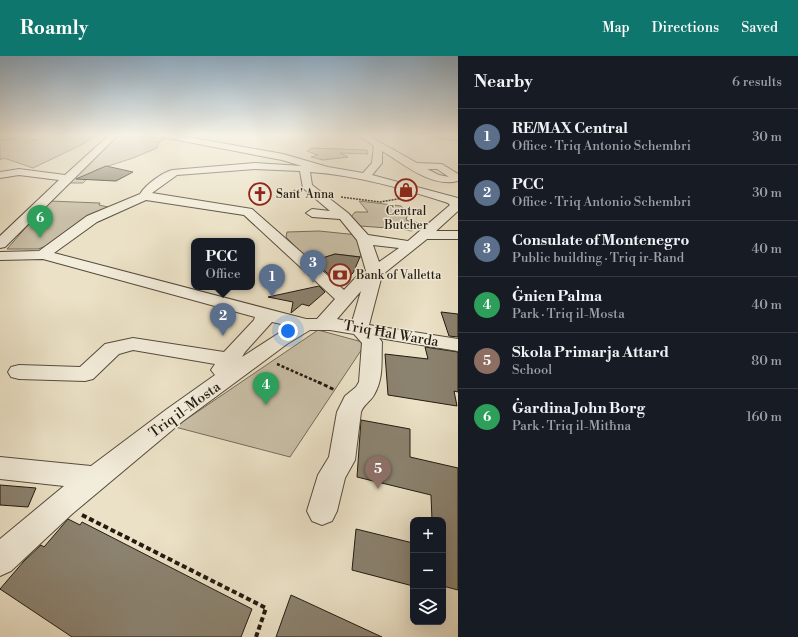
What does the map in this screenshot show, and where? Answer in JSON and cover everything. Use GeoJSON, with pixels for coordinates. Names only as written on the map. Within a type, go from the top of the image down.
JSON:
{"type":"FeatureCollection","features":[{"type":"Feature","properties":{"kind":"street"},"geometry":{"type":"LineString","coordinates":[[0,244],[83,163]]}},
{"type":"Feature","properties":{"kind":"street"},"geometry":{"type":"LineString","coordinates":[[224,163],[228,167]]}},
{"type":"Feature","properties":{"kind":"street"},"geometry":{"type":"LineString","coordinates":[[304,163],[327,170],[366,177],[421,191],[456,202]]}},
{"type":"Feature","properties":{"kind":"street"},"geometry":{"type":"LineString","coordinates":[[366,177],[376,163]]}},
{"type":"Feature","properties":{"kind":"street"},"geometry":{"type":"LineString","coordinates":[[410,163],[447,179]]}},
{"type":"Feature","properties":{"kind":"street"},"geometry":{"type":"LineString","coordinates":[[415,166],[435,165],[442,167],[458,178],[447,179],[421,191]]}},
{"type":"Feature","properties":{"kind":"street"},"geometry":{"type":"LineString","coordinates":[[145,196],[146,192],[170,174],[171,170],[255,166],[327,170]]}},
{"type":"Feature","properties":{"kind":"street"},"geometry":{"type":"LineString","coordinates":[[305,169],[307,186],[344,216],[364,239],[375,273],[359,328],[372,342],[370,382],[364,393],[353,402],[349,412],[342,460],[332,475],[322,511]]}},
{"type":"Feature","properties":{"kind":"street"},"geometry":{"type":"LineString","coordinates":[[0,175],[19,172],[67,178]]}},
{"type":"Feature","properties":{"kind":"street"},"geometry":{"type":"LineString","coordinates":[[43,255],[92,219],[145,196],[173,199],[248,212],[345,299]]}},
{"type":"Feature","properties":{"kind":"street","name":"Triq il-Mosta"},"geometry":{"type":"LineString","coordinates":[[0,560],[95,478],[188,407],[280,340],[315,324],[345,299],[364,278],[375,273],[424,235],[456,206],[456,202]]}},
{"type":"Feature","properties":{"kind":"street"},"geometry":{"type":"LineString","coordinates":[[312,213],[344,216]]}},
{"type":"Feature","properties":{"kind":"street"},"geometry":{"type":"LineString","coordinates":[[0,228],[14,230]]}},
{"type":"Feature","properties":{"kind":"street"},"geometry":{"type":"LineString","coordinates":[[424,235],[458,235]]}},
{"type":"Feature","properties":{"kind":"street"},"geometry":{"type":"LineString","coordinates":[[364,239],[411,246]]}},
{"type":"Feature","properties":{"kind":"street","name":"Triq Ħal Warda"},"geometry":{"type":"LineString","coordinates":[[0,256],[43,255],[265,313],[315,324],[359,328],[402,337],[458,345]]}},
{"type":"Feature","properties":{"kind":"street"},"geometry":{"type":"LineString","coordinates":[[188,407],[231,360],[238,348],[263,322],[265,313]]}},
{"type":"Feature","properties":{"kind":"street"},"geometry":{"type":"LineString","coordinates":[[19,372],[85,374],[112,349],[133,344],[231,360]]}},
{"type":"Feature","properties":{"kind":"street"},"geometry":{"type":"LineString","coordinates":[[0,468],[95,478]]}},
{"type":"Feature","properties":{"kind":"path"},"geometry":{"type":"LineString","coordinates":[[313,192],[380,202],[397,200],[421,191]]}},
{"type":"Feature","properties":{"kind":"path"},"geometry":{"type":"LineString","coordinates":[[277,364],[335,390]]}},
{"type":"Feature","properties":{"kind":"path"},"geometry":{"type":"LineString","coordinates":[[62,505],[266,608],[256,637]]}},
{"type":"Feature","properties":{"kind":"shaded area"},"geometry":{"type":"Polygon","coordinates":[[[19,163],[43,163],[33,168],[19,163]]]}},
{"type":"Feature","properties":{"kind":"shaded area"},"geometry":{"type":"Polygon","coordinates":[[[88,163],[117,163],[96,170],[83,183],[67,183],[88,163]]]}},
{"type":"Feature","properties":{"kind":"shaded area"},"geometry":{"type":"Polygon","coordinates":[[[49,201],[100,203],[99,205],[112,208],[55,243],[38,249],[7,249],[49,201]]]}},
{"type":"Feature","properties":{"kind":"shaded area"},"geometry":{"type":"Polygon","coordinates":[[[359,201],[401,206],[408,213],[406,220],[422,224],[411,231],[387,225],[388,228],[360,226],[351,217],[355,212],[368,212],[359,201]]]}},
{"type":"Feature","properties":{"kind":"shaded area"},"geometry":{"type":"Polygon","coordinates":[[[319,231],[358,235],[361,257],[335,254],[311,262],[286,237],[287,232],[319,231]]]}},
{"type":"Feature","properties":{"kind":"shaded area"},"geometry":{"type":"Polygon","coordinates":[[[318,330],[366,343],[290,457],[175,427],[318,330]]]}},
{"type":"Feature","properties":{"kind":"building"},"geometry":{"type":"Polygon","coordinates":[[[106,166],[133,172],[116,181],[76,179],[106,166]]]}},
{"type":"Feature","properties":{"kind":"building"},"geometry":{"type":"Polygon","coordinates":[[[335,254],[360,257],[353,273],[346,280],[333,278],[313,261],[335,254]]]}},
{"type":"Feature","properties":{"kind":"building"},"geometry":{"type":"Polygon","coordinates":[[[319,286],[325,292],[309,306],[302,304],[291,313],[293,302],[268,297],[319,286]]]}},
{"type":"Feature","properties":{"kind":"building"},"geometry":{"type":"Polygon","coordinates":[[[441,312],[458,314],[458,337],[449,336],[441,312]]]}},
{"type":"Feature","properties":{"kind":"building"},"geometry":{"type":"Polygon","coordinates":[[[425,347],[458,352],[458,392],[454,391],[457,406],[388,395],[385,354],[428,359],[425,347]]]}},
{"type":"Feature","properties":{"kind":"building"},"geometry":{"type":"Polygon","coordinates":[[[361,420],[410,429],[410,457],[458,468],[458,590],[446,587],[446,517],[432,517],[431,495],[357,477],[361,420]]]}},
{"type":"Feature","properties":{"kind":"building"},"geometry":{"type":"Polygon","coordinates":[[[0,485],[36,488],[28,507],[0,505],[0,485]]]}},
{"type":"Feature","properties":{"kind":"building"},"geometry":{"type":"Polygon","coordinates":[[[68,519],[80,525],[82,522],[252,609],[241,637],[72,637],[0,589],[24,561],[41,545],[44,547],[68,519]]]}},
{"type":"Feature","properties":{"kind":"building"},"geometry":{"type":"Polygon","coordinates":[[[356,529],[410,542],[410,585],[352,570],[356,529]]]}},
{"type":"Feature","properties":{"kind":"building"},"geometry":{"type":"Polygon","coordinates":[[[291,595],[382,637],[276,637],[291,595]]]}},
{"type":"Feature","properties":{"kind":"place","name":"Central Butcher"},"geometry":{"type":"Point","coordinates":[406,190]}},
{"type":"Feature","properties":{"kind":"place","name":"Sant' Anna"},"geometry":{"type":"Point","coordinates":[260,194]}},
{"type":"Feature","properties":{"kind":"place","name":"Ġardina John Borg"},"geometry":{"type":"Point","coordinates":[40,238]}},
{"type":"Feature","properties":{"kind":"place","name":"Bank of Valletta"},"geometry":{"type":"Point","coordinates":[340,275]}},
{"type":"Feature","properties":{"kind":"place","name":"Consulate of Montenegro"},"geometry":{"type":"Point","coordinates":[313,283]}},
{"type":"Feature","properties":{"kind":"place","name":"RE/MAX Central"},"geometry":{"type":"Point","coordinates":[272,297]}},
{"type":"Feature","properties":{"kind":"place","name":"PCC"},"geometry":{"type":"Point","coordinates":[223,336]}},
{"type":"Feature","properties":{"kind":"place","name":"Ġnien Palma"},"geometry":{"type":"Point","coordinates":[266,405]}},
{"type":"Feature","properties":{"kind":"place","name":"Skola Primarja Attard"},"geometry":{"type":"Point","coordinates":[378,489]}}]}
